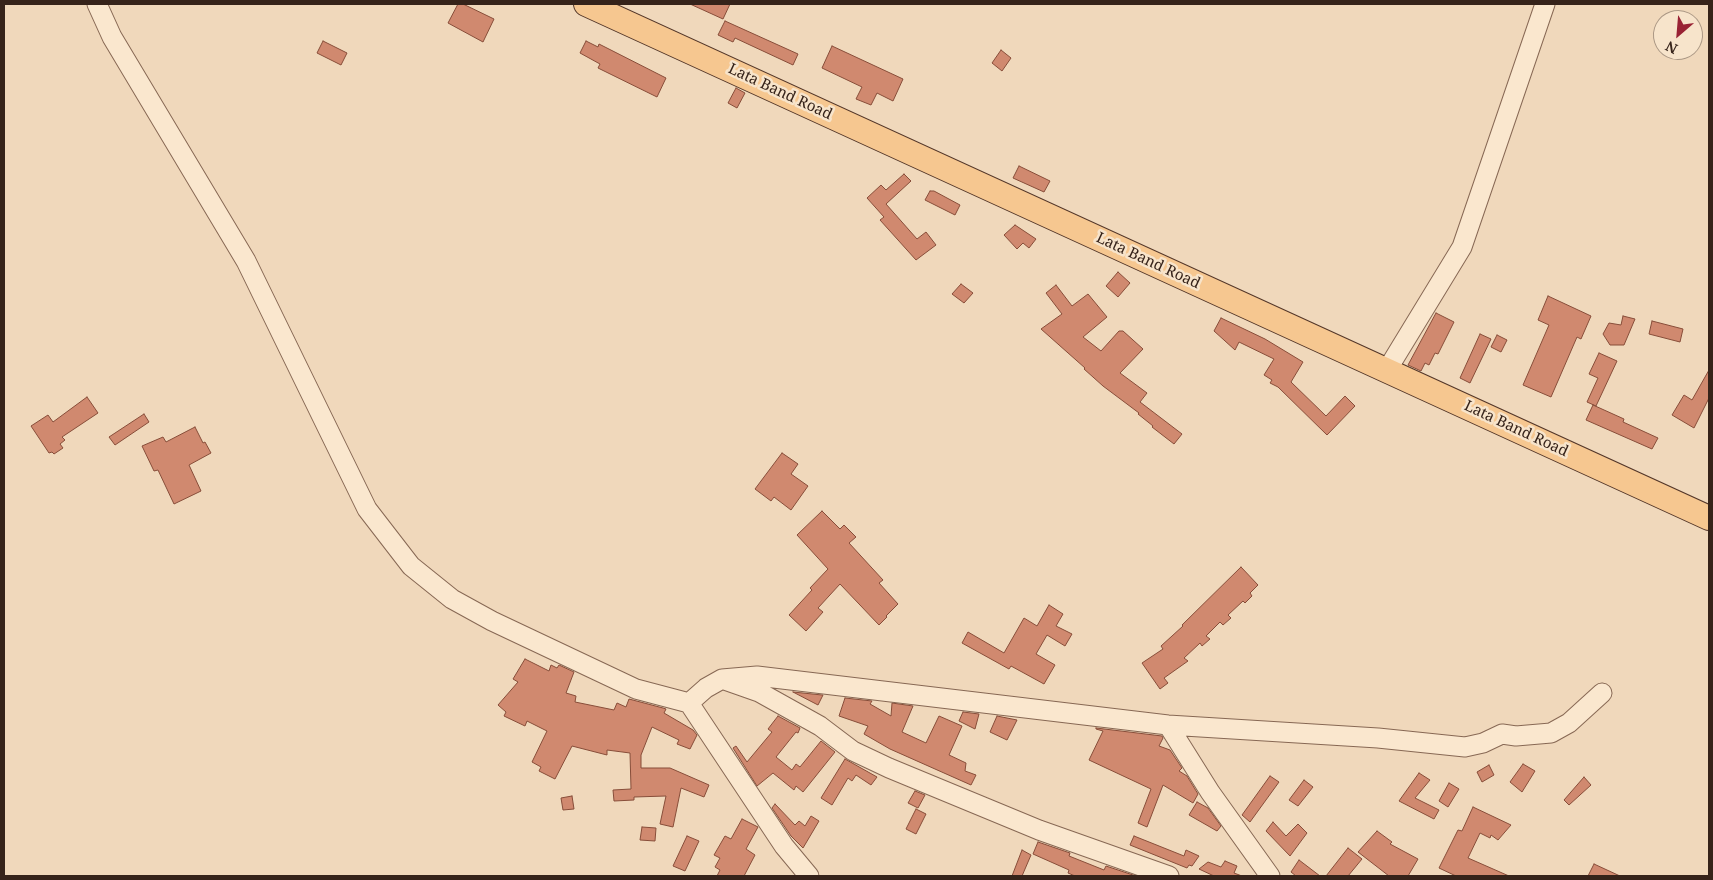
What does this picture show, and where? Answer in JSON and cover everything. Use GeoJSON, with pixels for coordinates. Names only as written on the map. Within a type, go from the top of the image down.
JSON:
{"type":"FeatureCollection","features":[{"type":"Feature","properties":{"kind":"main road","name":"Lata Band Road"},"geometry":{"type":"LineString","coordinates":[[586,4],[1709,518]]}},
{"type":"Feature","properties":{"kind":"street"},"geometry":{"type":"LineString","coordinates":[[97,4],[112,37],[246,261],[367,509],[411,566],[452,599],[492,621],[636,689],[689,703],[784,846],[809,876]]}},
{"type":"Feature","properties":{"kind":"street"},"geometry":{"type":"LineString","coordinates":[[1387,370],[1462,247],[1545,4]]}},
{"type":"Feature","properties":{"kind":"street"},"geometry":{"type":"LineString","coordinates":[[689,703],[706,688],[722,679],[757,676],[1168,725],[1378,738],[1465,747],[1482,743],[1502,734],[1516,736],[1551,733],[1569,723],[1602,693]]}},
{"type":"Feature","properties":{"kind":"street"},"geometry":{"type":"LineString","coordinates":[[722,679],[758,692],[820,726],[853,751],[889,768],[1039,830],[1169,876]]}},
{"type":"Feature","properties":{"kind":"street"},"geometry":{"type":"LineString","coordinates":[[1168,725],[1210,792],[1270,876]]}},
{"type":"Feature","properties":{"kind":"building"},"geometry":{"type":"Polygon","coordinates":[[[458,4],[463,4],[494,19],[483,42],[448,23],[458,4]]]}},
{"type":"Feature","properties":{"kind":"building"},"geometry":{"type":"Polygon","coordinates":[[[690,4],[730,4],[723,19],[690,4]]]}},
{"type":"Feature","properties":{"kind":"building"},"geometry":{"type":"Polygon","coordinates":[[[725,21],[798,54],[793,65],[735,38],[733,42],[718,35],[725,21]]]}},
{"type":"Feature","properties":{"kind":"building"},"geometry":{"type":"Polygon","coordinates":[[[323,41],[347,53],[341,65],[317,53],[323,41]]]}},
{"type":"Feature","properties":{"kind":"building"},"geometry":{"type":"Polygon","coordinates":[[[586,41],[598,47],[599,44],[666,78],[657,97],[598,68],[600,64],[580,53],[586,41]]]}},
{"type":"Feature","properties":{"kind":"building"},"geometry":{"type":"Polygon","coordinates":[[[832,46],[903,79],[893,101],[877,93],[871,105],[856,99],[862,87],[822,68],[832,46]]]}},
{"type":"Feature","properties":{"kind":"building"},"geometry":{"type":"Polygon","coordinates":[[[1001,50],[1011,58],[1002,71],[992,63],[1001,50]]]}},
{"type":"Feature","properties":{"kind":"building"},"geometry":{"type":"Polygon","coordinates":[[[736,88],[745,93],[737,108],[728,103],[736,88]]]}},
{"type":"Feature","properties":{"kind":"building"},"geometry":{"type":"Polygon","coordinates":[[[1019,166],[1050,181],[1044,192],[1013,178],[1019,166]]]}},
{"type":"Feature","properties":{"kind":"building"},"geometry":{"type":"Polygon","coordinates":[[[904,174],[911,181],[886,204],[917,239],[926,232],[936,245],[916,260],[880,220],[884,217],[867,198],[881,185],[886,190],[904,174]]]}},
{"type":"Feature","properties":{"kind":"building"},"geometry":{"type":"Polygon","coordinates":[[[930,191],[934,191],[960,205],[955,215],[925,200],[930,191]]]}},
{"type":"Feature","properties":{"kind":"building"},"geometry":{"type":"Polygon","coordinates":[[[1015,225],[1036,239],[1029,248],[1023,243],[1017,249],[1004,235],[1015,225]]]}},
{"type":"Feature","properties":{"kind":"building"},"geometry":{"type":"Polygon","coordinates":[[[1118,272],[1130,283],[1118,297],[1106,286],[1118,272]]]}},
{"type":"Feature","properties":{"kind":"building"},"geometry":{"type":"Polygon","coordinates":[[[961,284],[973,293],[964,303],[952,294],[961,284]]]}},
{"type":"Feature","properties":{"kind":"building"},"geometry":{"type":"Polygon","coordinates":[[[1056,285],[1072,306],[1088,294],[1107,317],[1083,337],[1101,351],[1119,331],[1123,331],[1143,349],[1120,373],[1147,393],[1140,402],[1182,434],[1174,444],[1152,427],[1139,413],[1103,386],[1041,329],[1062,314],[1046,293],[1056,285]]]}},
{"type":"Feature","properties":{"kind":"building"},"geometry":{"type":"Polygon","coordinates":[[[1548,296],[1591,316],[1581,339],[1577,337],[1551,397],[1523,385],[1549,325],[1538,320],[1548,296]]]}},
{"type":"Feature","properties":{"kind":"building"},"geometry":{"type":"Polygon","coordinates":[[[1436,313],[1454,322],[1438,354],[1435,353],[1429,365],[1425,363],[1421,371],[1408,365],[1436,313]]]}},
{"type":"Feature","properties":{"kind":"building"},"geometry":{"type":"Polygon","coordinates":[[[1623,316],[1635,319],[1624,345],[1610,345],[1603,334],[1609,323],[1621,325],[1623,316]]]}},
{"type":"Feature","properties":{"kind":"building"},"geometry":{"type":"Polygon","coordinates":[[[1221,318],[1265,339],[1303,362],[1291,382],[1326,416],[1345,396],[1355,406],[1327,435],[1278,387],[1270,383],[1272,380],[1264,375],[1274,359],[1239,342],[1235,350],[1214,331],[1221,318]]]}},
{"type":"Feature","properties":{"kind":"building"},"geometry":{"type":"Polygon","coordinates":[[[1652,321],[1683,329],[1680,342],[1649,334],[1652,321]]]}},
{"type":"Feature","properties":{"kind":"building"},"geometry":{"type":"Polygon","coordinates":[[[1480,334],[1491,339],[1470,383],[1460,378],[1480,334]]]}},
{"type":"Feature","properties":{"kind":"building"},"geometry":{"type":"Polygon","coordinates":[[[1497,335],[1507,340],[1501,352],[1491,347],[1497,335]]]}},
{"type":"Feature","properties":{"kind":"building"},"geometry":{"type":"Polygon","coordinates":[[[1599,353],[1617,361],[1596,406],[1587,402],[1598,378],[1589,374],[1599,353]]]}},
{"type":"Feature","properties":{"kind":"building"},"geometry":{"type":"Polygon","coordinates":[[[1709,370],[1709,398],[1694,428],[1672,415],[1684,395],[1692,400],[1709,370]]]}},
{"type":"Feature","properties":{"kind":"building"},"geometry":{"type":"Polygon","coordinates":[[[87,397],[98,413],[62,437],[65,440],[60,444],[63,448],[54,454],[52,452],[49,453],[31,426],[48,415],[53,422],[87,397]]]}},
{"type":"Feature","properties":{"kind":"building"},"geometry":{"type":"Polygon","coordinates":[[[1593,405],[1624,419],[1623,422],[1658,438],[1652,449],[1586,420],[1593,405]]]}},
{"type":"Feature","properties":{"kind":"building"},"geometry":{"type":"Polygon","coordinates":[[[144,414],[149,422],[115,445],[109,437],[144,414]]]}},
{"type":"Feature","properties":{"kind":"building"},"geometry":{"type":"Polygon","coordinates":[[[195,427],[203,443],[205,442],[211,453],[189,465],[201,491],[174,504],[158,470],[154,471],[142,446],[163,437],[166,442],[195,427]]]}},
{"type":"Feature","properties":{"kind":"building"},"geometry":{"type":"Polygon","coordinates":[[[782,453],[798,464],[791,474],[808,486],[791,510],[774,497],[771,501],[755,489],[782,453]]]}},
{"type":"Feature","properties":{"kind":"building"},"geometry":{"type":"Polygon","coordinates":[[[822,511],[840,529],[844,525],[856,537],[849,543],[883,580],[879,583],[898,604],[879,625],[840,584],[818,608],[823,612],[806,631],[789,615],[828,569],[797,535],[822,511]]]}},
{"type":"Feature","properties":{"kind":"building"},"geometry":{"type":"Polygon","coordinates":[[[1241,567],[1258,585],[1250,593],[1252,596],[1245,603],[1243,601],[1228,615],[1231,618],[1223,625],[1220,622],[1206,636],[1210,639],[1202,646],[1200,643],[1184,658],[1188,661],[1164,678],[1168,683],[1160,689],[1142,663],[1163,649],[1161,646],[1241,567]]]}},
{"type":"Feature","properties":{"kind":"building"},"geometry":{"type":"Polygon","coordinates":[[[1049,605],[1063,614],[1056,626],[1072,634],[1065,646],[1047,635],[1036,654],[1055,665],[1044,684],[1011,666],[1009,669],[962,643],[968,632],[1004,653],[1024,618],[1037,626],[1049,605]]]}},
{"type":"Feature","properties":{"kind":"building"},"geometry":{"type":"Polygon","coordinates":[[[525,659],[549,671],[551,665],[557,668],[559,665],[574,672],[566,693],[576,696],[575,702],[614,710],[617,703],[626,707],[629,699],[666,709],[664,713],[693,730],[697,735],[690,749],[677,744],[679,740],[652,727],[641,755],[641,768],[670,768],[709,785],[704,797],[681,788],[673,827],[660,824],[666,796],[634,797],[634,800],[614,801],[613,790],[631,789],[630,753],[607,750],[607,755],[572,746],[555,779],[539,771],[541,767],[532,762],[547,731],[527,721],[525,726],[504,716],[506,712],[498,705],[518,682],[513,679],[525,659]]]}},
{"type":"Feature","properties":{"kind":"building"},"geometry":{"type":"Polygon","coordinates":[[[793,692],[822,695],[823,695],[818,705],[793,692]]]}},
{"type":"Feature","properties":{"kind":"building"},"geometry":{"type":"Polygon","coordinates":[[[845,698],[872,701],[870,704],[891,716],[892,703],[913,706],[902,732],[926,743],[939,716],[962,726],[949,755],[966,763],[965,771],[976,775],[971,785],[890,749],[864,734],[868,726],[839,716],[845,698]]]}},
{"type":"Feature","properties":{"kind":"building"},"geometry":{"type":"Polygon","coordinates":[[[963,712],[979,714],[975,729],[959,721],[963,712]]]}},
{"type":"Feature","properties":{"kind":"building"},"geometry":{"type":"Polygon","coordinates":[[[778,716],[800,728],[798,733],[796,732],[776,757],[792,770],[796,764],[800,767],[821,741],[835,752],[803,792],[796,786],[794,790],[773,773],[757,786],[733,748],[736,746],[747,762],[772,732],[768,729],[778,716]]]}},
{"type":"Feature","properties":{"kind":"building"},"geometry":{"type":"Polygon","coordinates":[[[997,716],[1017,720],[1007,740],[990,732],[997,716]]]}},
{"type":"Feature","properties":{"kind":"building"},"geometry":{"type":"Polygon","coordinates":[[[1096,728],[1162,736],[1163,738],[1159,746],[1170,750],[1182,768],[1179,771],[1187,776],[1198,794],[1193,803],[1163,785],[1147,827],[1138,823],[1151,789],[1089,760],[1103,731],[1096,728]]]}},
{"type":"Feature","properties":{"kind":"building"},"geometry":{"type":"Polygon","coordinates":[[[845,759],[877,777],[871,785],[856,775],[852,781],[848,778],[832,805],[821,798],[845,759]]]}},
{"type":"Feature","properties":{"kind":"building"},"geometry":{"type":"Polygon","coordinates":[[[1523,764],[1535,771],[1522,792],[1510,782],[1523,764]]]}},
{"type":"Feature","properties":{"kind":"building"},"geometry":{"type":"Polygon","coordinates":[[[1489,765],[1494,775],[1482,782],[1477,772],[1489,765]]]}},
{"type":"Feature","properties":{"kind":"building"},"geometry":{"type":"Polygon","coordinates":[[[1419,773],[1430,780],[1415,798],[1439,810],[1434,819],[1399,801],[1419,773]]]}},
{"type":"Feature","properties":{"kind":"building"},"geometry":{"type":"Polygon","coordinates":[[[1270,776],[1279,782],[1250,822],[1242,815],[1270,776]]]}},
{"type":"Feature","properties":{"kind":"building"},"geometry":{"type":"Polygon","coordinates":[[[1584,777],[1591,785],[1569,805],[1564,800],[1584,777]]]}},
{"type":"Feature","properties":{"kind":"building"},"geometry":{"type":"Polygon","coordinates":[[[1304,780],[1313,787],[1298,806],[1289,800],[1304,780]]]}},
{"type":"Feature","properties":{"kind":"building"},"geometry":{"type":"Polygon","coordinates":[[[1449,783],[1459,789],[1448,807],[1439,801],[1449,783]]]}},
{"type":"Feature","properties":{"kind":"building"},"geometry":{"type":"Polygon","coordinates":[[[915,791],[925,795],[918,808],[908,803],[915,791]]]}},
{"type":"Feature","properties":{"kind":"building"},"geometry":{"type":"Polygon","coordinates":[[[572,796],[574,809],[563,810],[561,798],[572,796]]]}},
{"type":"Feature","properties":{"kind":"building"},"geometry":{"type":"Polygon","coordinates":[[[1197,802],[1208,808],[1221,826],[1217,831],[1189,815],[1197,802]]]}},
{"type":"Feature","properties":{"kind":"building"},"geometry":{"type":"Polygon","coordinates":[[[775,804],[795,825],[799,821],[805,826],[811,816],[819,821],[803,848],[791,836],[772,808],[775,804]]]}},
{"type":"Feature","properties":{"kind":"building"},"geometry":{"type":"Polygon","coordinates":[[[1473,807],[1511,825],[1498,840],[1491,835],[1490,838],[1480,833],[1468,858],[1509,876],[1456,876],[1439,868],[1458,830],[1462,831],[1473,807]]]}},
{"type":"Feature","properties":{"kind":"building"},"geometry":{"type":"Polygon","coordinates":[[[916,809],[926,814],[916,834],[906,829],[916,809]]]}},
{"type":"Feature","properties":{"kind":"building"},"geometry":{"type":"Polygon","coordinates":[[[742,819],[758,827],[746,849],[755,855],[744,876],[717,876],[720,870],[715,867],[720,858],[714,855],[725,836],[731,839],[742,819]]]}},
{"type":"Feature","properties":{"kind":"building"},"geometry":{"type":"Polygon","coordinates":[[[1273,822],[1286,836],[1298,824],[1307,833],[1290,856],[1266,831],[1273,822]]]}},
{"type":"Feature","properties":{"kind":"building"},"geometry":{"type":"Polygon","coordinates":[[[642,827],[656,828],[655,841],[640,840],[642,827]]]}},
{"type":"Feature","properties":{"kind":"building"},"geometry":{"type":"Polygon","coordinates":[[[1377,831],[1392,842],[1390,844],[1418,859],[1408,876],[1389,876],[1358,852],[1377,831]]]}},
{"type":"Feature","properties":{"kind":"building"},"geometry":{"type":"Polygon","coordinates":[[[687,836],[699,841],[685,871],[673,866],[687,836]]]}},
{"type":"Feature","properties":{"kind":"building"},"geometry":{"type":"Polygon","coordinates":[[[1134,836],[1184,856],[1186,850],[1199,856],[1192,866],[1189,865],[1187,868],[1130,845],[1134,836]]]}},
{"type":"Feature","properties":{"kind":"building"},"geometry":{"type":"Polygon","coordinates":[[[1038,842],[1070,853],[1069,856],[1104,870],[1106,866],[1136,876],[1075,876],[1068,873],[1069,870],[1033,854],[1038,842]]]}},
{"type":"Feature","properties":{"kind":"building"},"geometry":{"type":"Polygon","coordinates":[[[1348,848],[1362,859],[1348,876],[1326,876],[1348,848]]]}},
{"type":"Feature","properties":{"kind":"building"},"geometry":{"type":"Polygon","coordinates":[[[1022,850],[1031,855],[1022,876],[1012,876],[1022,850]]]}},
{"type":"Feature","properties":{"kind":"building"},"geometry":{"type":"Polygon","coordinates":[[[1299,860],[1320,876],[1296,876],[1291,872],[1299,860]]]}},
{"type":"Feature","properties":{"kind":"building"},"geometry":{"type":"Polygon","coordinates":[[[1225,861],[1237,866],[1234,873],[1242,876],[1214,876],[1199,869],[1208,862],[1221,867],[1225,861]]]}},
{"type":"Feature","properties":{"kind":"building"},"geometry":{"type":"Polygon","coordinates":[[[1594,864],[1620,876],[1588,876],[1594,864]]]}}]}
